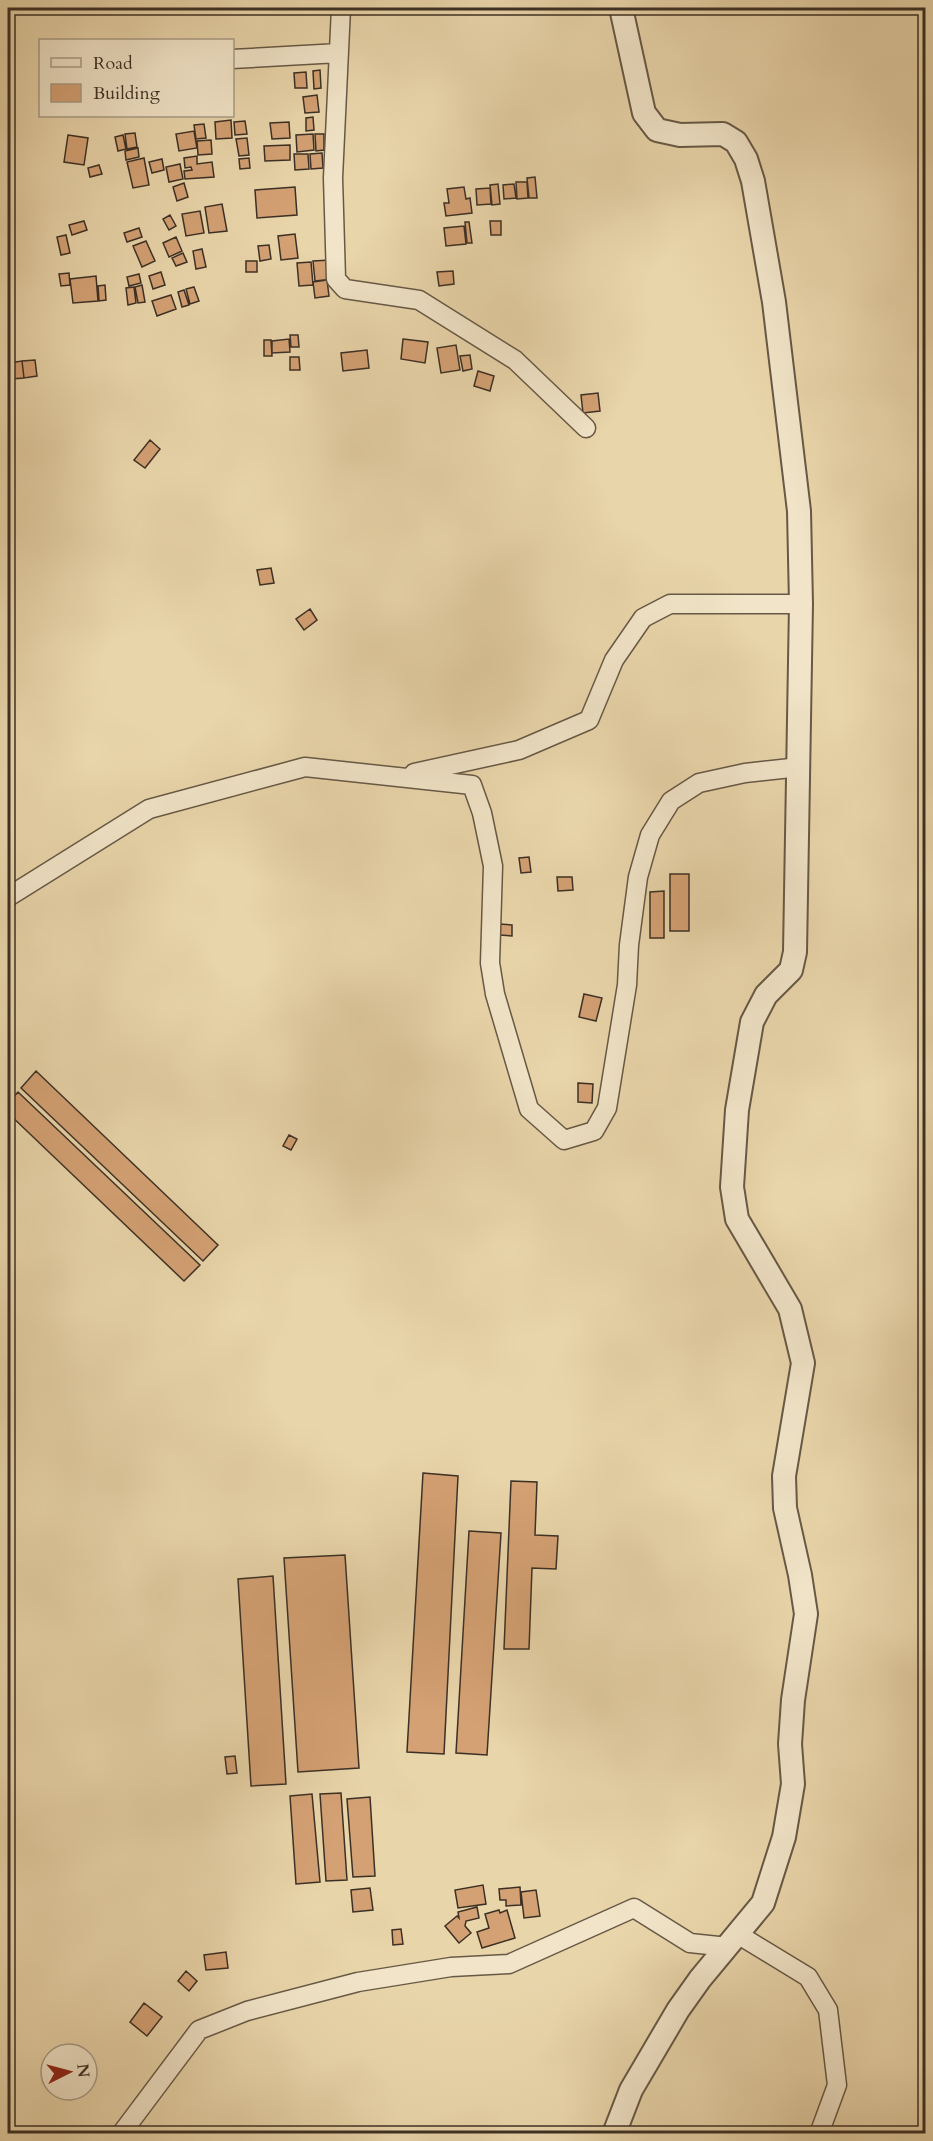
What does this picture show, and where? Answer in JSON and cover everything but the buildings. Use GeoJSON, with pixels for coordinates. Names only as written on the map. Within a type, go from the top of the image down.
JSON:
{"type":"FeatureCollection","features":[{"type":"Feature","properties":{"kind":"street"},"geometry":{"type":"LineString","coordinates":[[341,8],[333,178],[336,279],[345,290],[419,300],[515,360],[586,428]]}},
{"type":"Feature","properties":{"kind":"street"},"geometry":{"type":"LineString","coordinates":[[614,2133],[631,2090],[678,2010],[763,1903],[784,1837],[793,1784],[790,1744],[793,1700],[806,1614],[785,1508],[784,1476],[803,1363],[790,1310],[737,1220],[732,1187],[733,1147],[744,1053],[752,1022],[766,995],[791,970],[795,952],[800,767],[799,511],[774,302],[753,182],[746,159],[736,142],[723,135],[680,135],[657,130],[644,113],[621,8]]}},
{"type":"Feature","properties":{"kind":"street"},"geometry":{"type":"LineString","coordinates":[[234,58],[339,52]]}},
{"type":"Feature","properties":{"kind":"street"},"geometry":{"type":"LineString","coordinates":[[398,777],[519,750],[589,720],[614,660],[625,643],[643,618],[670,604],[801,604]]}},
{"type":"Feature","properties":{"kind":"street"},"geometry":{"type":"LineString","coordinates":[[8,897],[149,809],[305,767],[472,785],[483,813],[493,866],[490,963],[495,994],[529,1109],[564,1140],[594,1131],[606,1108],[627,985],[629,945],[638,877],[650,835],[671,801],[699,783],[745,773],[800,767]]}},
{"type":"Feature","properties":{"kind":"street"},"geometry":{"type":"LineString","coordinates":[[121,2133],[199,2030],[247,2011],[358,1982],[451,1967],[509,1964],[634,1908],[690,1943],[733,1941],[808,1977],[828,2010],[837,2085],[819,2133]]}}]}
